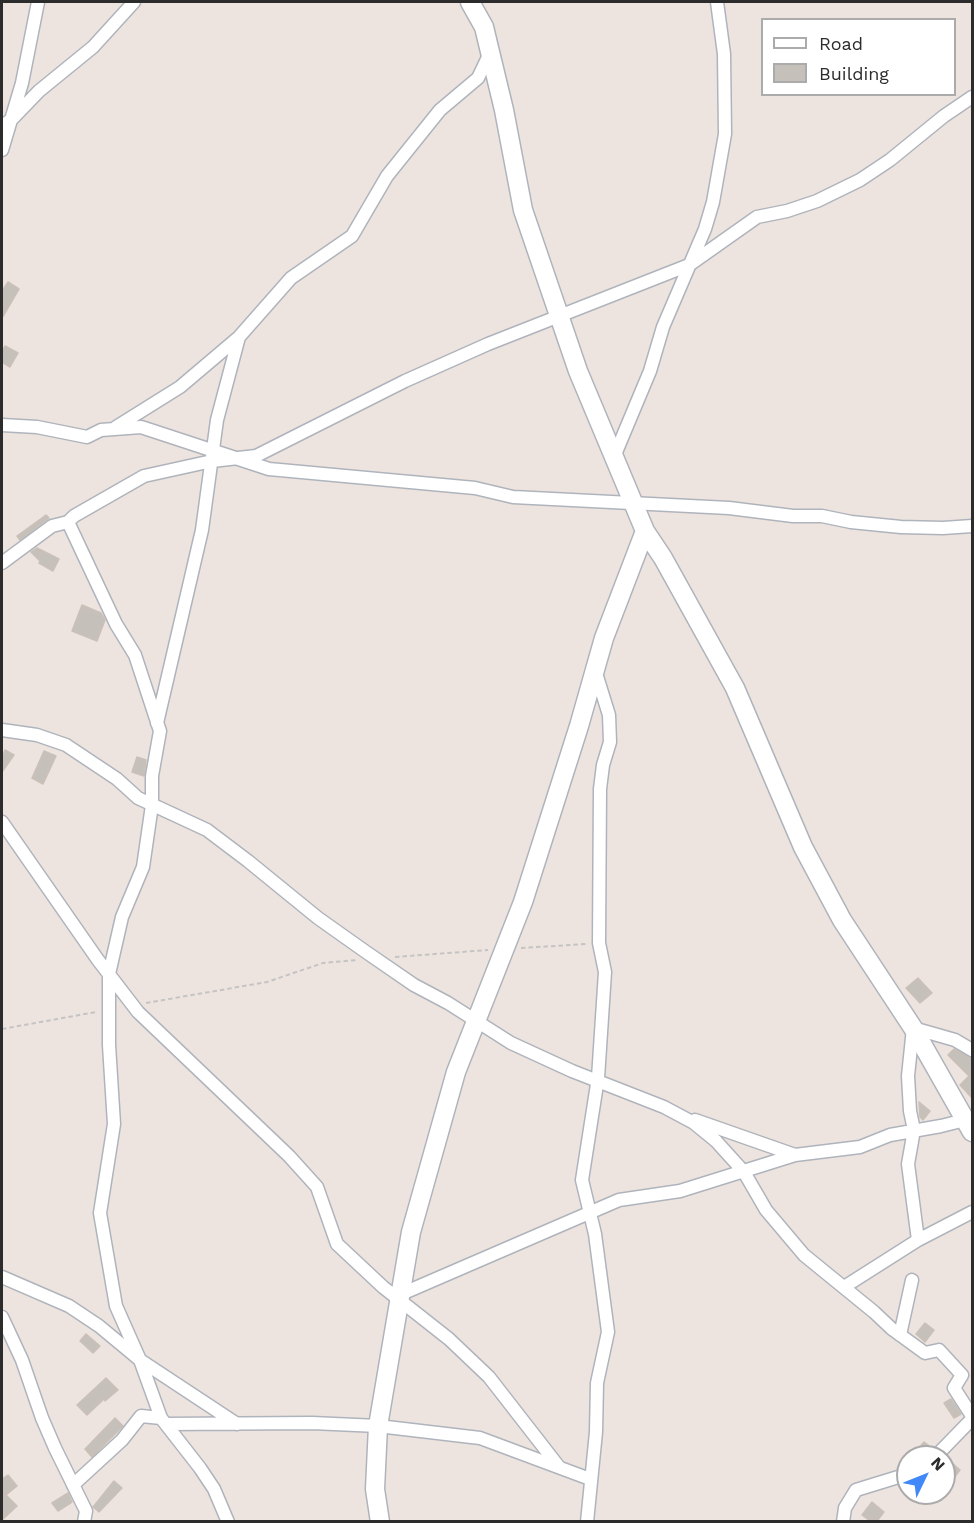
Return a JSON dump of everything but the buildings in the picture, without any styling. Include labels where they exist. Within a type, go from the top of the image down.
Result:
[{"type":"street","points":[[2,150],[7,123],[22,83],[38,2]]},
{"type":"street","points":[[7,123],[39,91],[93,47],[134,2]]},
{"type":"street","points":[[399,1297],[619,1200],[680,1191],[795,1155],[860,1147],[890,1135],[914,1131],[969,1126],[913,1028],[842,920],[803,847],[735,688],[663,558],[645,531],[578,371],[523,210],[504,110],[484,27],[470,2]]},
{"type":"street","points":[[614,457],[650,371],[663,327],[705,229],[713,202],[725,134],[724,54],[717,2]]},
{"type":"street","points":[[112,429],[180,387],[239,337],[291,278],[352,237],[387,176],[440,110],[478,78],[490,53]]},
{"type":"street","points":[[2,424],[37,427],[87,436],[101,430],[141,427],[213,455],[238,458],[256,456],[405,381],[488,344],[689,265],[757,217],[787,211],[817,201],[860,180],[972,97]]},
{"type":"street","points":[[157,723],[202,530],[218,420],[239,337]]},
{"type":"street","points":[[2,563],[52,526],[68,522],[74,516],[144,476],[213,455]]},
{"type":"street","points":[[238,458],[269,470],[475,488],[513,497],[634,505],[729,508],[793,516],[822,516],[851,522],[901,527],[972,526]]},
{"type":"street","points":[[68,522],[116,624],[135,655],[159,730],[143,867],[122,917],[109,974],[109,1045],[114,1124],[100,1213],[116,1306],[163,1421],[214,1489],[228,1521]]},
{"type":"street","points":[[380,1521],[375,1489],[378,1426],[411,1232],[456,1072],[523,902],[604,638],[645,531]]},
{"type":"street","points":[[587,1521],[596,1432],[597,1383],[608,1332],[596,1234],[582,1180],[597,1081],[605,972],[599,943],[600,789],[603,765],[610,742],[609,715],[596,670]]},
{"type":"street","points":[[2,730],[37,735],[66,745],[117,779],[138,798],[207,830],[318,918],[376,959],[414,985],[448,1003],[511,1043],[671,1111],[795,1155]]},
{"type":"street","points":[[2,822],[133,1006],[289,1156],[317,1187],[337,1244],[449,1339],[489,1377],[559,1467]]},
{"type":"street","points":[[913,1028],[955,1040],[972,1050]]},
{"type":"street","points":[[913,1028],[908,1076],[910,1111],[914,1131],[908,1164],[918,1240]]},
{"type":"street","points":[[671,1111],[694,1123],[716,1142],[744,1172],[766,1210],[797,1247],[825,1274],[925,1353],[939,1350],[962,1375],[954,1388],[972,1418],[946,1445]]},
{"type":"street","points":[[844,1287],[918,1240],[972,1212]]},
{"type":"street","points":[[2,1276],[69,1306],[99,1326],[140,1360],[237,1424]]},
{"type":"street","points":[[900,1335],[912,1280]]},
{"type":"street","points":[[2,1317],[22,1360],[46,1428],[86,1511],[84,1521]]},
{"type":"street","points":[[73,1485],[122,1440],[141,1416],[163,1421],[378,1426],[480,1438],[590,1479]]},
{"type":"street","points":[[843,1521],[844,1508],[856,1490],[896,1478]]},
{"type":"path","points":[[133,1006],[267,982],[323,963],[599,943]]},
{"type":"path","points":[[2,1029],[109,1010]]}]
